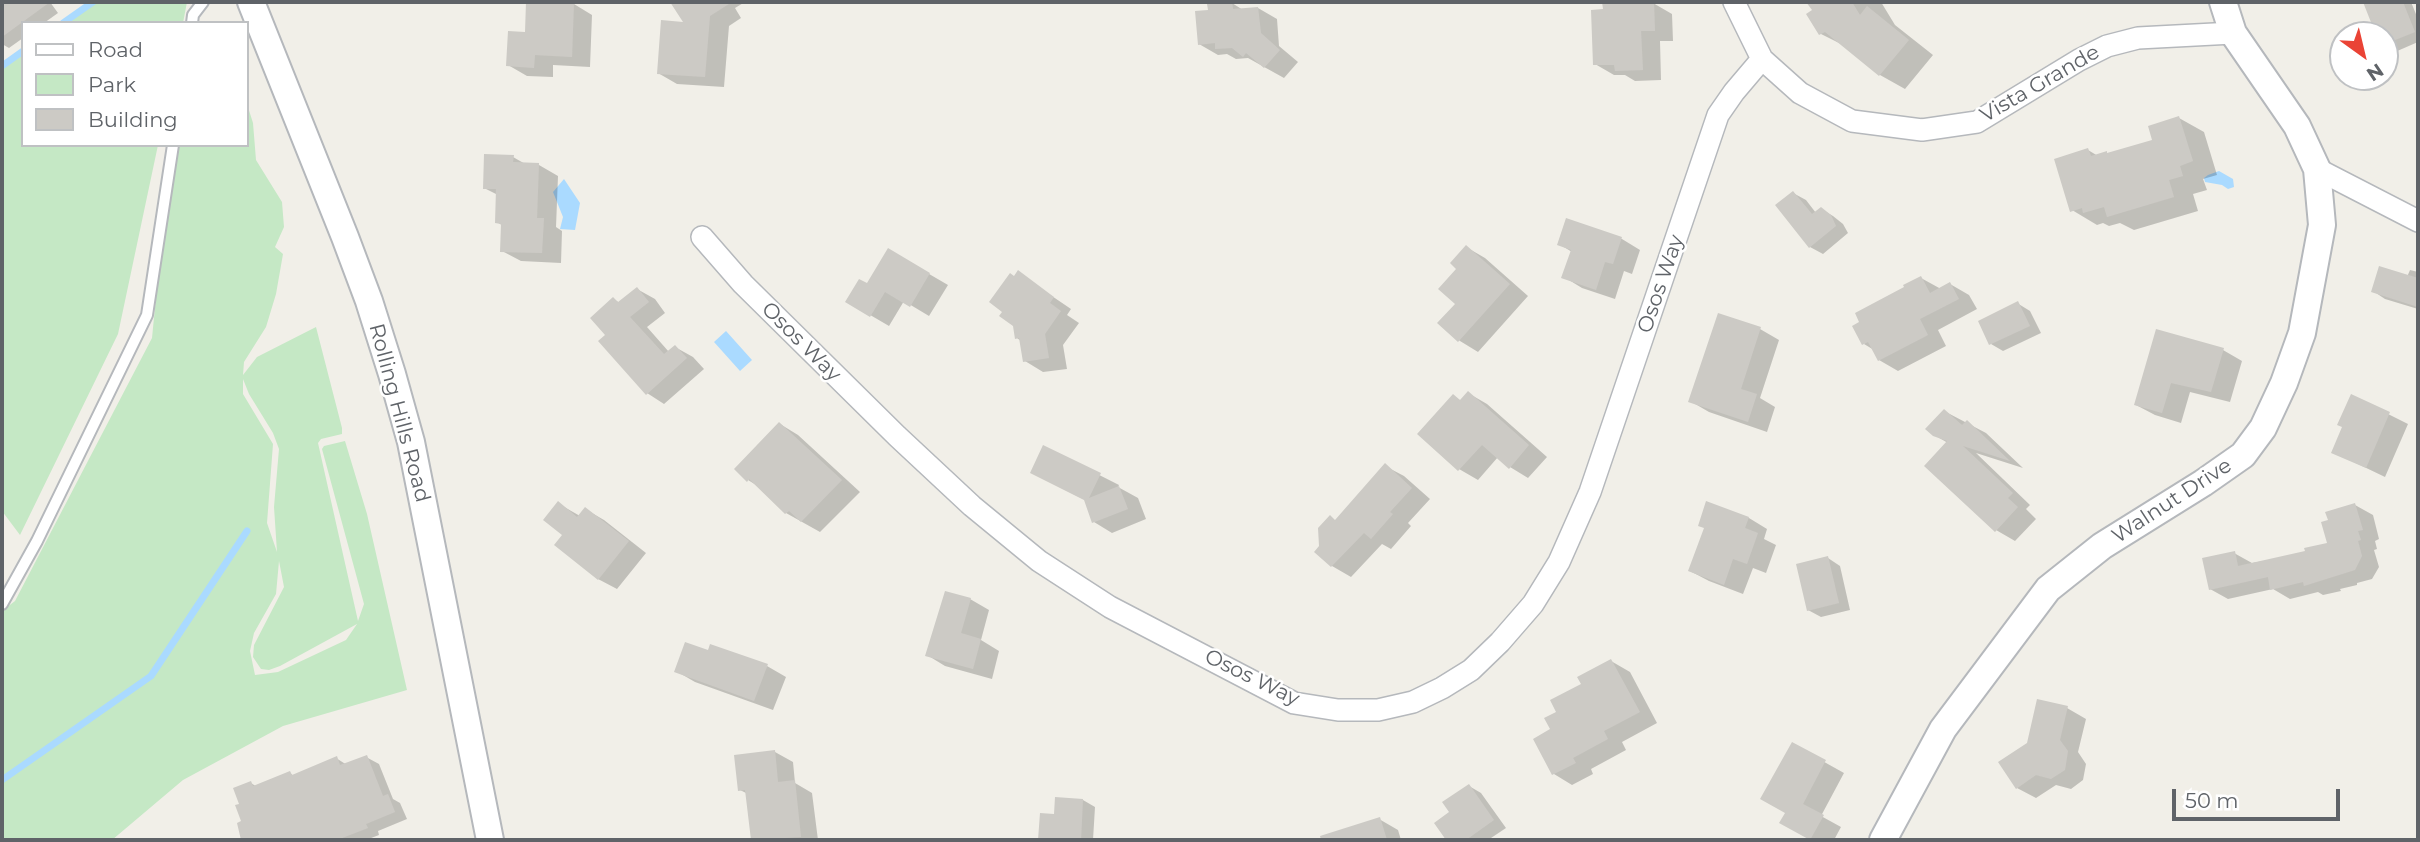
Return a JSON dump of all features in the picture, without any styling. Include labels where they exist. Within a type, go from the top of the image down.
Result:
[{"type":"street","name":"Rolling Hills Road","points":[[251,2],[350,250],[392,374],[411,442],[490,840]]},
{"type":"street","name":"Vista Grande","points":[[1734,2],[1762,59],[1800,93],[1852,121],[1922,130],[1976,122],[2107,46],[2138,38],[2233,33]]},
{"type":"street","name":"Walnut Drive","points":[[1882,840],[1943,729],[2048,589],[2102,546],[2243,455],[2263,428],[2284,383],[2302,333],[2322,225],[2317,169],[2297,126],[2233,33],[2223,2]]},
{"type":"street","name":"Osos Way","points":[[702,237],[753,293],[897,436],[972,506],[1039,561],[1110,607],[1294,703],[1338,710],[1378,710],[1413,702],[1471,670],[1500,642],[1532,604],[1559,562],[1590,492],[1718,116],[1762,59]]},
{"type":"street","points":[[2317,169],[2418,221]]},
{"type":"lane","points":[[192,21],[193,15],[203,2]]},
{"type":"lane","points":[[2,604],[37,541],[147,315],[173,147]]},
{"type":"green space","points":[[97,2],[187,2],[183,21],[67,21]]},
{"type":"green space","points":[[21,50],[21,147],[158,147],[118,334],[20,535],[2,511],[2,63]]},
{"type":"green space","points":[[248,107],[253,123],[256,160],[282,202],[284,227],[275,247],[283,254],[276,294],[266,327],[244,362],[243,375],[257,357],[316,327],[342,428],[342,434],[321,439],[318,443],[358,621],[364,604],[322,449],[324,446],[345,441],[367,514],[407,690],[283,726],[183,780],[112,840],[2,840],[2,611],[15,601],[152,338],[168,176],[175,147],[248,147]],"holes":[[[243,379],[273,433],[279,449],[274,507],[277,552],[267,523],[273,444],[243,394]],[[279,561],[284,587],[254,645],[253,657],[261,669],[269,670],[280,666],[357,624],[346,640],[278,672],[255,675],[250,651],[254,633],[276,594]]]},
{"type":"water","points":[[2219,171],[2233,179],[2234,187],[2228,189],[2205,182],[2204,178]]},
{"type":"water","points":[[564,179],[580,203],[575,230],[560,229],[563,217],[553,192]]},
{"type":"water","points":[[726,331],[752,360],[740,371],[714,342]]},
{"type":"building","points":[[2,2],[50,2],[21,21],[2,37]]},
{"type":"building","points":[[526,2],[574,2],[572,57],[535,55],[534,68],[506,66],[508,31],[525,32]]},
{"type":"building","points":[[670,2],[732,2],[710,16],[705,77],[657,74],[661,20],[683,22]]},
{"type":"building","points":[[1232,2],[1233,9],[1258,7],[1261,33],[1280,50],[1264,68],[1246,53],[1243,57],[1232,48],[1215,49],[1215,43],[1198,45],[1195,11],[1208,10],[1207,4]]},
{"type":"building","points":[[1602,2],[1654,2],[1655,31],[1641,31],[1643,70],[1615,71],[1614,65],[1593,65],[1591,10],[1603,9]]},
{"type":"building","points":[[1806,2],[1852,2],[1860,15],[1867,6],[1909,40],[1879,76],[1825,32],[1819,35],[1806,14],[1812,10]]},
{"type":"building","points":[[2363,2],[2403,2],[2415,32],[2399,38],[2399,21],[2370,21]]},
{"type":"building","points":[[2179,116],[2193,161],[2180,166],[2183,176],[2169,180],[2174,197],[2107,217],[2104,207],[2083,213],[2082,208],[2070,212],[2054,159],[2088,148],[2091,156],[2152,140],[2148,126]]},
{"type":"building","points":[[484,154],[514,155],[513,162],[539,163],[537,218],[544,218],[542,253],[500,252],[501,224],[495,223],[496,189],[483,189]]},
{"type":"building","points":[[1793,191],[1812,214],[1821,207],[1831,215],[1836,226],[1809,248],[1775,205]]},
{"type":"building","points":[[1566,218],[1622,237],[1613,264],[1605,262],[1596,290],[1561,278],[1571,250],[1557,245]]},
{"type":"building","points":[[1466,245],[1510,284],[1458,342],[1437,323],[1455,304],[1438,289],[1456,269],[1450,263]]},
{"type":"building","points":[[888,248],[930,273],[910,307],[885,292],[870,317],[845,302],[859,279],[867,283]]},
{"type":"building","points":[[2379,266],[2418,278],[2418,307],[2371,292]]},
{"type":"building","points":[[1018,270],[1054,297],[1050,303],[1061,311],[1045,334],[1049,358],[1023,362],[1019,338],[1015,339],[1013,326],[999,316],[1002,312],[989,302],[1010,273],[1014,276]]},
{"type":"building","points":[[1921,276],[1930,293],[1950,282],[1959,299],[1920,319],[1928,335],[1878,361],[1868,342],[1862,345],[1852,326],[1859,322],[1855,313]]},
{"type":"building","points":[[637,287],[649,302],[630,317],[664,354],[675,345],[687,358],[646,395],[598,341],[605,335],[590,318],[613,297],[618,302]]},
{"type":"building","points":[[2018,301],[2030,326],[1989,345],[1978,321]]},
{"type":"building","points":[[1718,313],[1761,327],[1741,389],[1757,394],[1748,422],[1688,402]]},
{"type":"building","points":[[2156,329],[2224,348],[2211,392],[2171,383],[2162,413],[2134,405]]},
{"type":"building","points":[[1468,391],[1529,445],[1509,469],[1482,445],[1458,471],[1417,434],[1453,394],[1460,400]]},
{"type":"building","points":[[2351,394],[2390,412],[2366,468],[2331,453],[2342,427],[2337,425]]},
{"type":"building","points":[[1944,409],[1962,425],[1967,420],[2010,461],[1963,446],[2013,493],[2008,498],[2018,507],[1995,532],[1924,466],[1947,441],[1933,436],[1925,429]]},
{"type":"building","points":[[779,422],[842,480],[801,522],[789,511],[785,514],[749,479],[747,482],[734,469]]},
{"type":"building","points":[[1043,445],[1101,473],[1089,498],[1119,486],[1128,509],[1092,523],[1084,500],[1030,473]]},
{"type":"building","points":[[1385,463],[1412,488],[1390,512],[1393,514],[1371,539],[1364,533],[1331,567],[1314,552],[1319,546],[1318,528],[1330,515],[1335,520]]},
{"type":"building","points":[[558,501],[577,517],[585,507],[629,541],[598,580],[554,545],[562,535],[543,520]]},
{"type":"building","points":[[1706,501],[1749,517],[1745,528],[1758,533],[1747,564],[1733,559],[1724,585],[1688,571],[1704,528],[1698,526]]},
{"type":"building","points":[[2355,503],[2363,530],[2358,531],[2362,556],[2355,570],[2304,586],[2303,582],[2270,590],[2268,577],[2209,590],[2202,558],[2235,551],[2238,566],[2305,551],[2304,548],[2327,543],[2321,522],[2328,520],[2325,512]]},
{"type":"building","points":[[1828,556],[1839,603],[1807,611],[1796,564]]},
{"type":"building","points":[[945,591],[971,598],[961,633],[981,639],[973,669],[925,656]]},
{"type":"building","points":[[685,642],[708,650],[710,644],[768,664],[754,701],[674,672]]},
{"type":"building","points":[[1611,659],[1640,712],[1604,731],[1608,739],[1573,758],[1576,763],[1552,775],[1533,739],[1550,729],[1544,718],[1556,712],[1550,700],[1581,684],[1577,677]]},
{"type":"building","points":[[2037,699],[2068,706],[2060,740],[2068,751],[2065,770],[2051,779],[2036,775],[2016,789],[1998,762],[2027,743]]},
{"type":"building","points":[[1792,742],[1826,760],[1803,804],[1824,815],[1810,840],[1779,823],[1785,813],[1760,799]]},
{"type":"building","points":[[775,750],[778,782],[795,780],[801,837],[751,840],[745,790],[738,791],[734,755]]},
{"type":"building","points":[[367,755],[383,796],[388,794],[395,812],[366,824],[368,828],[337,840],[241,840],[237,823],[241,821],[235,805],[239,804],[233,788],[251,781],[253,786],[290,771],[292,775],[337,756],[340,765]]},
{"type":"building","points":[[1469,784],[1494,820],[1466,840],[1446,840],[1434,823],[1449,812],[1442,802]]},
{"type":"building","points":[[1055,797],[1083,799],[1081,840],[1038,840],[1040,813],[1054,814]]},
{"type":"building","points":[[1380,817],[1387,840],[1321,840],[1320,836]]},
{"type":"waterway","points":[[66,21],[93,2]]},
{"type":"waterway","points":[[2,66],[21,52]]},
{"type":"waterway","points":[[2,780],[151,676],[247,531]]}]
